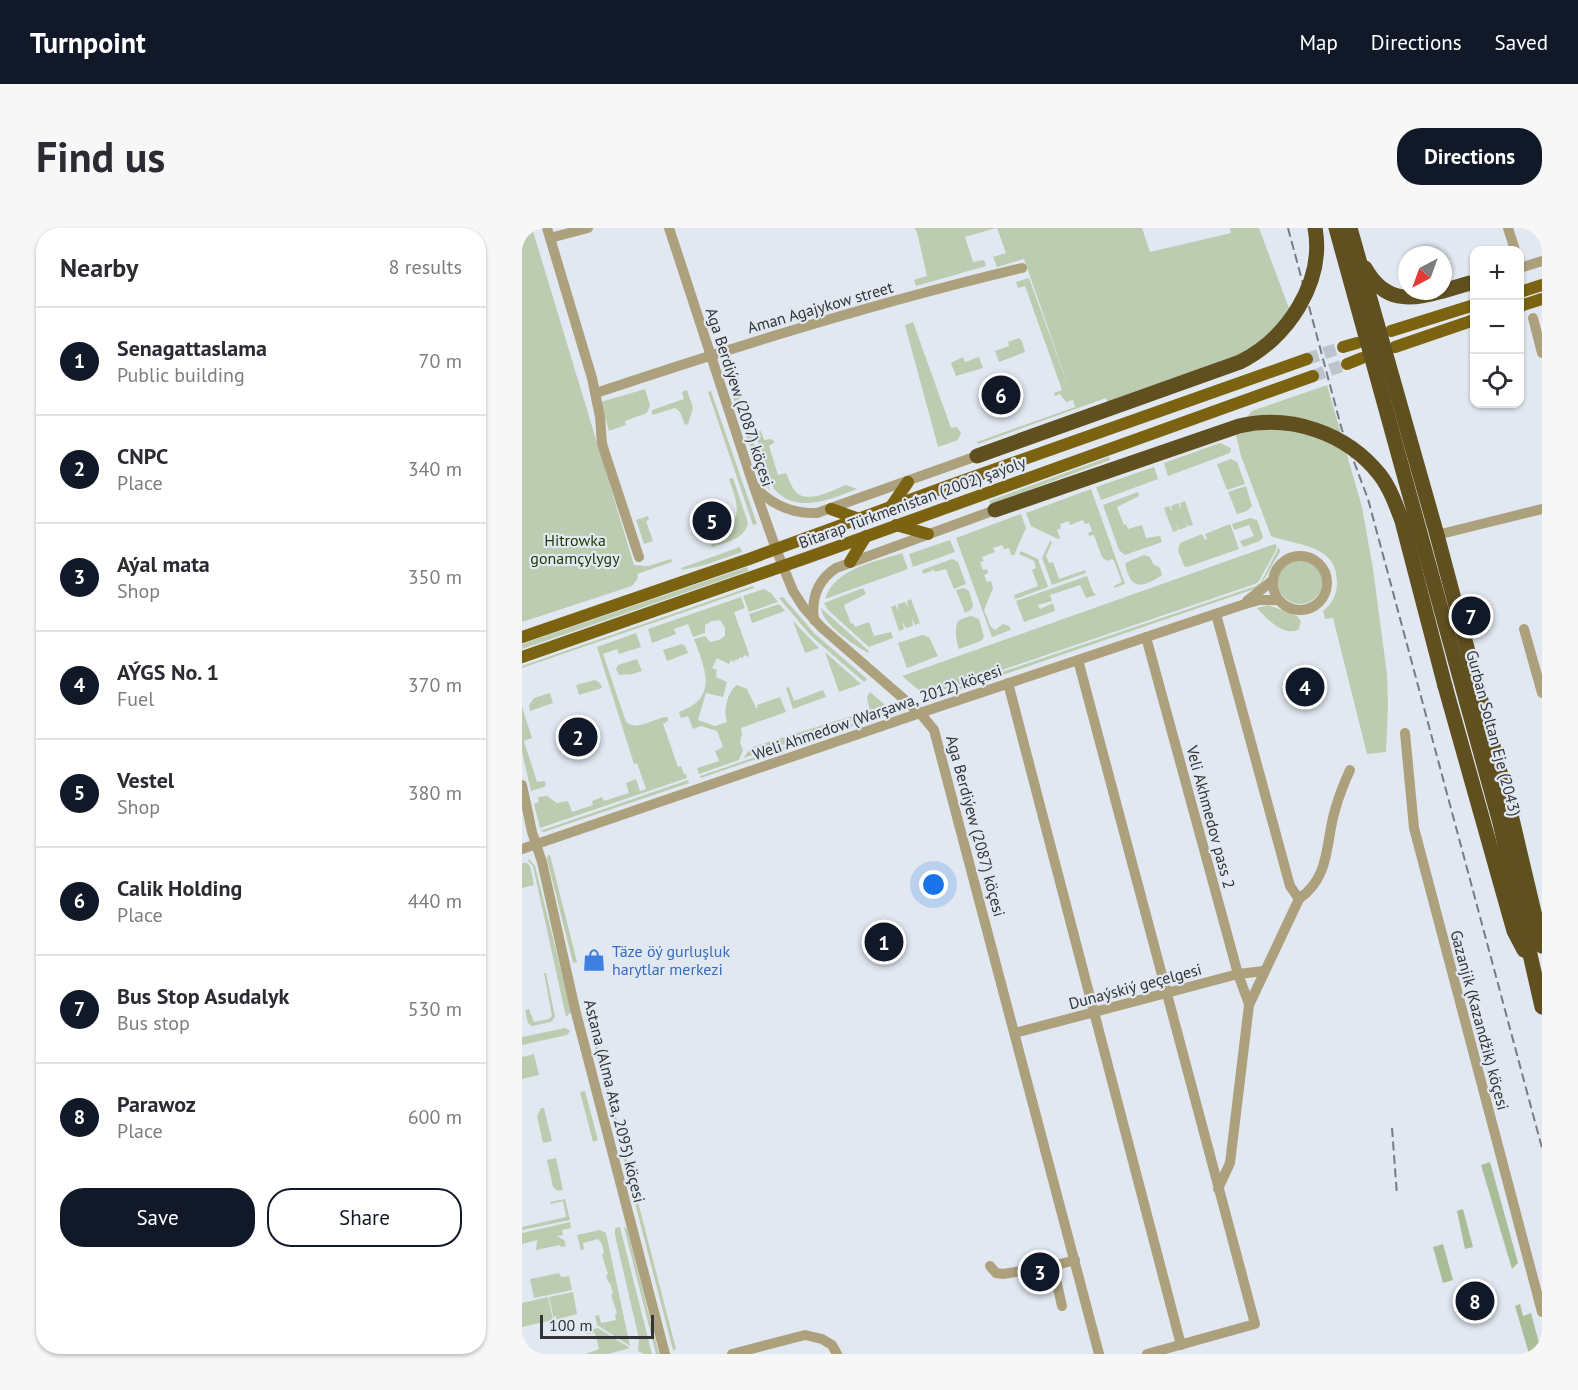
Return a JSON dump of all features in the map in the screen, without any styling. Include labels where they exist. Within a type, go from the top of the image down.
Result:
[{"type":"highway","points":[[977,456],[1240,362],[1260,350],[1277,335],[1290,318],[1311,280],[1316,261],[1315,228]]},
{"type":"highway","name":"Gurban Soltan Eje (2043)","points":[[1336,228],[1497,811],[1542,1007]]},
{"type":"highway","name":"Gurban Soltan Eje (2043)","points":[[1350,228],[1437,535],[1508,802],[1542,946]]},
{"type":"highway","points":[[1356,252],[1373,283],[1398,296]]},
{"type":"highway","points":[[1452,288],[1470,283]]},
{"type":"highway","points":[[995,510],[1245,424],[1263,422],[1293,424],[1330,435],[1347,444],[1365,459],[1381,477],[1402,521],[1445,686],[1514,931],[1533,964]]},
{"type":"main road","points":[[1524,291],[1542,285]]},
{"type":"main road","points":[[1524,305],[1542,299]]},
{"type":"main road","points":[[1391,332],[1470,306]]},
{"type":"main road","points":[[1395,347],[1470,322]]},
{"type":"main road","points":[[1342,347],[1358,342]]},
{"type":"main road","points":[[1347,364],[1362,358]]},
{"type":"main road","name":"Bitarap Türkmenistan (2002) şaýoly","points":[[522,637],[776,549],[1307,359]]},
{"type":"main road","name":"Bitarap Türkmenistan (2002) şaýoly","points":[[522,657],[783,567],[1313,375]]},
{"type":"main road","points":[[890,508],[908,482]]},
{"type":"main road","points":[[831,509],[860,519]]},
{"type":"main road","points":[[896,525],[928,534]]},
{"type":"main road","points":[[850,562],[866,536]]},
{"type":"street","points":[[588,228],[548,233],[596,393],[602,444],[639,557]]},
{"type":"street","name":"Aga Berdiýew (2087) köçesi","points":[[669,228],[753,484],[783,567],[799,602],[814,620],[920,712],[934,730],[1099,1354]]},
{"type":"street","points":[[1508,228],[1514,246]]},
{"type":"street","points":[[1524,267],[1542,261]]},
{"type":"street","name":"Aman Agajykow street","points":[[596,393],[869,308],[1022,268]]},
{"type":"street","points":[[1533,318],[1542,353]]},
{"type":"street","points":[[753,484],[768,499],[782,507],[802,513],[817,513],[977,456]]},
{"type":"street","points":[[1437,535],[1542,508]]},
{"type":"street","points":[[814,620],[813,603],[819,586],[831,571],[850,562],[995,510]]},
{"type":"street","name":"Weli Ahmedow (Warşawa, 2012) köçesi","points":[[522,849],[1242,604],[1259,600],[1278,600],[1290,609],[1310,608],[1318,603],[1324,594],[1327,585],[1326,575],[1314,559],[1294,556],[1284,560],[1277,567],[1272,581],[1242,604]]},
{"type":"street","points":[[1272,581],[1273,591],[1278,600]]},
{"type":"street","points":[[1216,614],[1290,886],[1299,899]]},
{"type":"street","points":[[1524,629],[1542,693]]},
{"type":"street","name":"Veli Akhmedov pass 2","points":[[1146,637],[1238,974],[1249,1005]]},
{"type":"street","points":[[1078,660],[1255,1324],[1148,1354]]},
{"type":"street","points":[[1008,684],[1181,1345]]},
{"type":"street","name":"Gazanjik (Kazandžik) köçesi","points":[[1405,733],[1414,828],[1542,1312]]},
{"type":"street","points":[[1218,1189],[1230,1163],[1249,1005],[1299,899],[1314,886],[1322,870],[1334,810],[1350,770]]},
{"type":"street","name":"Astana (Alma Ata, 2095) köçesi","points":[[522,785],[536,844],[543,862],[575,1009],[665,1354]]},
{"type":"street","name":"Dunaýskiý geçelgesi","points":[[1015,1033],[1238,974],[1264,971]]},
{"type":"street","points":[[990,1266],[996,1274],[1003,1274],[1075,1260]]},
{"type":"street","points":[[1053,1266],[1062,1306]]},
{"type":"street","points":[[732,1354],[805,1335],[822,1339],[832,1345],[837,1354]]},
{"type":"green space","name":"Hitrowka gonamçylygy","points":[[522,228],[532,228],[634,565],[648,566],[671,559],[672,562],[637,574],[638,578],[632,586],[522,622]]},
{"type":"green space","points":[[914,228],[996,228],[965,237],[973,262],[984,260],[986,266],[916,286],[914,280],[927,276],[917,232]]},
{"type":"green space","points":[[997,228],[1142,228],[1150,252],[1231,233],[1230,228],[1259,228],[1290,311],[1286,318],[1247,352],[1108,403],[1106,398],[978,444],[977,442],[1075,407],[1073,400],[1066,402],[1060,394],[1055,396],[1054,393],[1062,390],[1025,286],[1018,288],[1016,282],[1029,278],[1070,391],[1024,259],[997,267],[993,257],[1006,253]]},
{"type":"green space","points":[[913,322],[951,428],[957,427],[961,433],[958,440],[938,447],[905,325]]},
{"type":"green space","points":[[1019,338],[1025,352],[999,362],[995,351],[1009,346],[1008,342]]},
{"type":"green space","points":[[963,357],[965,362],[979,357],[983,368],[956,376],[951,363]]},
{"type":"green space","points":[[734,383],[770,491],[761,479],[729,385]]},
{"type":"green space","points":[[1327,385],[1362,507],[1373,569],[1387,674],[1386,752],[1367,754],[1333,618],[1325,619],[1323,611],[1331,602],[1336,591],[1336,570],[1331,561],[1314,549],[1271,536],[1241,456],[1235,431],[1252,411]]},
{"type":"green space","points":[[645,389],[650,405],[647,413],[625,421],[626,425],[609,431],[601,402]]},
{"type":"green space","points":[[687,390],[693,408],[688,424],[685,425],[680,412],[675,408],[652,415],[652,410],[684,399],[682,392]]},
{"type":"green space","points":[[711,391],[757,524],[753,525],[708,392]]},
{"type":"green space","points":[[761,431],[764,440],[771,439],[775,442],[769,446],[778,475],[786,473],[794,489],[800,495],[813,497],[846,485],[857,489],[814,502],[804,503],[783,497],[774,489],[755,433]]},
{"type":"green space","points":[[1220,443],[1231,448],[1230,453],[1168,476],[1164,463]]},
{"type":"green space","points":[[1109,457],[1110,460],[990,504],[989,501]]},
{"type":"green space","points":[[1231,459],[1237,462],[1245,484],[1227,490],[1217,464]]},
{"type":"green space","points":[[1154,467],[1158,479],[1101,500],[1096,487]]},
{"type":"green space","points":[[733,478],[748,523],[739,537],[712,547],[709,537],[728,527],[736,515],[737,508],[729,479]]},
{"type":"green space","points":[[1246,486],[1252,506],[1247,511],[1237,514],[1228,492]]},
{"type":"green space","points":[[1091,489],[1125,584],[1114,588],[1122,582],[1114,561],[1112,559],[1107,561],[1102,557],[1094,535],[1089,536],[1088,533],[1092,531],[1089,523],[1085,524],[1083,520],[1070,525],[1069,521],[1060,524],[1061,528],[1057,530],[1060,538],[1058,539],[1031,526],[1026,513]]},
{"type":"green space","points":[[1138,492],[1139,496],[1117,507],[1124,525],[1126,524],[1128,529],[1142,525],[1146,538],[1160,536],[1162,542],[1125,555],[1119,550],[1103,505]]},
{"type":"green space","points":[[1185,501],[1193,525],[1188,526],[1185,521],[1187,527],[1179,530],[1176,524],[1178,530],[1173,532],[1164,508],[1169,506],[1172,512],[1171,506],[1178,503],[1181,509],[1180,503]]},
{"type":"green space","points":[[1021,514],[1026,528],[1014,555],[1011,555],[1009,548],[1004,549],[1002,545],[993,548],[995,552],[982,557],[984,561],[980,562],[983,570],[987,569],[988,573],[984,575],[987,582],[991,581],[993,588],[984,610],[991,627],[995,630],[1003,624],[1009,626],[1011,630],[992,637],[956,538]]},
{"type":"green space","points":[[648,516],[649,520],[646,521],[653,541],[644,544],[636,520]]},
{"type":"green space","points":[[1250,518],[1257,520],[1263,537],[1260,541],[1243,547],[1240,541],[1254,536],[1249,525],[1234,530],[1232,524]]},
{"type":"green space","points":[[1230,524],[1239,549],[1187,567],[1184,566],[1178,550],[1180,543],[1202,534],[1205,540],[1207,539],[1205,534]]},
{"type":"green space","points":[[950,540],[955,552],[913,567],[909,554]]},
{"type":"green space","points":[[1050,541],[1052,542],[1046,556],[1049,563],[1053,562],[1059,579],[1085,570],[1086,573],[1052,585],[1042,558]]},
{"type":"green space","points":[[1275,544],[1276,550],[1259,581],[1255,584],[934,693],[921,692],[902,676]]},
{"type":"green space","points":[[740,547],[742,552],[705,565],[682,570],[681,568]]},
{"type":"green space","points":[[1279,547],[1280,552],[1266,576],[1257,588],[944,695],[943,692],[1256,586],[1261,582]]},
{"type":"green space","points":[[1021,551],[1038,559],[1048,587],[1015,599],[1014,595],[1038,586],[1032,570],[1036,568],[1034,561],[1019,554]]},
{"type":"green space","points":[[902,553],[908,569],[825,599],[830,588],[847,573],[868,563]]},
{"type":"green space","points":[[1144,555],[1150,557],[1153,564],[1160,568],[1162,575],[1148,583],[1138,584],[1130,578],[1125,563]]},
{"type":"green space","points":[[952,559],[958,562],[966,584],[954,589],[946,569],[923,574],[922,570]]},
{"type":"green space","points":[[1300,560],[1316,566],[1322,582],[1316,598],[1300,604],[1284,598],[1278,582],[1284,566]]},
{"type":"green space","points":[[747,567],[748,571],[522,649],[522,644]]},
{"type":"green space","points":[[1087,576],[1096,595],[1086,598],[1080,585],[1050,595],[1052,601],[1038,605],[1040,609],[1053,603],[1055,611],[1024,622],[1016,601]]},
{"type":"green space","points":[[753,586],[754,588],[522,668],[522,666]]},
{"type":"green space","points":[[863,588],[866,594],[844,605],[851,624],[853,623],[855,627],[869,622],[874,636],[891,632],[893,638],[869,647],[828,610],[824,603]]},
{"type":"green space","points":[[964,588],[969,591],[973,605],[971,610],[965,613],[956,590]]},
{"type":"green space","points":[[764,589],[771,593],[778,602],[749,612],[743,596]]},
{"type":"green space","points":[[741,597],[745,608],[734,612],[749,654],[748,657],[744,655],[743,658],[740,657],[734,662],[731,660],[729,664],[717,658],[712,668],[717,670],[716,677],[727,682],[723,697],[706,693],[698,720],[715,726],[727,722],[725,713],[727,702],[737,685],[747,689],[756,708],[758,708],[757,705],[780,697],[786,712],[741,728],[740,742],[743,750],[739,760],[699,774],[697,768],[719,761],[715,751],[723,747],[717,731],[701,726],[693,729],[688,716],[681,718],[679,712],[700,699],[706,682],[694,639],[705,636],[710,642],[719,640],[725,636],[725,628],[720,620],[712,621],[705,625],[705,633],[693,637],[688,624],[674,629],[676,634],[652,643],[648,629]]},
{"type":"green space","points":[[783,597],[814,633],[867,679],[864,682],[811,636],[779,598]]},
{"type":"green space","points":[[911,599],[920,623],[915,625],[912,619],[913,626],[906,628],[902,622],[904,629],[899,631],[891,607],[896,605],[898,611],[898,604],[905,602],[908,608],[907,601]]},
{"type":"green space","points":[[779,604],[785,611],[752,623],[749,614]]},
{"type":"green space","points":[[1269,605],[1297,616],[1301,621],[1299,629],[1288,631],[1282,629],[1257,608]]},
{"type":"green space","points":[[821,608],[869,651],[868,653],[833,628]]},
{"type":"green space","points":[[971,616],[979,619],[984,637],[981,641],[959,649],[956,636],[957,623]]},
{"type":"green space","points":[[793,621],[819,648],[805,653]]},
{"type":"green space","points":[[636,633],[641,647],[619,654],[617,649],[603,654],[626,722],[631,725],[641,725],[668,717],[668,721],[663,724],[678,767],[681,766],[687,778],[540,828],[534,804],[539,802],[538,797],[547,796],[557,803],[568,801],[572,812],[593,805],[592,801],[602,797],[604,801],[629,793],[626,783],[636,779],[640,791],[646,789],[637,763],[634,764],[597,647]]},
{"type":"green space","points":[[922,635],[929,637],[938,656],[907,668],[898,643]]},
{"type":"green space","points":[[682,644],[688,653],[667,661],[663,650]]},
{"type":"green space","points":[[825,652],[861,684],[839,692]]},
{"type":"green space","points":[[637,659],[642,671],[619,675],[616,669],[618,665]]},
{"type":"green space","points":[[595,680],[602,688],[579,695],[576,685]]},
{"type":"green space","points":[[789,687],[794,701],[823,690],[826,697],[793,709],[786,688]]},
{"type":"green space","points":[[870,692],[884,704],[880,711],[744,758],[752,747],[865,712],[869,707],[867,697]]},
{"type":"green space","points":[[550,693],[553,703],[530,711],[529,705],[534,698]]},
{"type":"green space","points":[[522,707],[532,738],[524,741],[537,782],[544,781],[546,784],[544,787],[531,791],[522,752]]},
{"type":"green space","points":[[881,714],[882,716],[701,778],[700,776]]},
{"type":"green space","points":[[688,780],[689,783],[544,832],[540,831]]},
{"type":"green space","points":[[550,855],[577,962],[573,963],[547,859]]},
{"type":"green space","points":[[529,859],[535,866],[568,998],[571,1012],[566,1017],[533,866],[528,861]]},
{"type":"green space","points":[[522,863],[530,866],[534,885],[522,888]]},
{"type":"green space","points":[[544,973],[546,973],[555,1017],[551,1022],[532,1026],[528,1023],[525,1010],[529,1009],[534,1022],[549,1019],[552,1016]]},
{"type":"green space","points":[[589,1012],[676,1349],[673,1350],[586,1013]]},
{"type":"green space","points":[[565,1028],[570,1031],[567,1035],[522,1045],[522,1037]]},
{"type":"green space","points":[[534,1054],[539,1075],[522,1079],[522,1057]]},
{"type":"green space","points":[[585,1091],[598,1140],[593,1142],[580,1092]]},
{"type":"green space","points":[[541,1108],[544,1108],[552,1141],[543,1143],[537,1116]]},
{"type":"green space","points":[[556,1158],[563,1190],[558,1191],[553,1187],[547,1160]]},
{"type":"green space","points":[[1490,1162],[1518,1263],[1512,1269],[1481,1165]]},
{"type":"green space","points":[[565,1199],[570,1220],[522,1230],[522,1227],[566,1217],[563,1201],[551,1204],[550,1202]]},
{"type":"green space","points":[[1463,1209],[1473,1247],[1465,1249],[1457,1211]]},
{"type":"green space","points":[[570,1222],[571,1228],[562,1230],[563,1235],[557,1236],[564,1240],[566,1246],[536,1250],[537,1240],[522,1244],[522,1233]]},
{"type":"green space","points":[[620,1227],[652,1354],[638,1351],[639,1339],[615,1235],[615,1228]]},
{"type":"green space","points":[[624,1227],[627,1229],[659,1354],[656,1354]]},
{"type":"green space","points":[[600,1230],[606,1233],[630,1346],[597,1325],[595,1316],[599,1315],[601,1323],[616,1320],[615,1314],[617,1313],[611,1295],[613,1293],[606,1275],[608,1274],[602,1255],[604,1253],[602,1244],[598,1239],[583,1243],[584,1249],[581,1250],[577,1235]]},
{"type":"green space","points":[[1443,1244],[1453,1280],[1443,1283],[1433,1247]]},
{"type":"green space","points":[[559,1273],[561,1277],[569,1276],[572,1290],[534,1298],[530,1279]]},
{"type":"green space","points":[[573,1292],[577,1314],[554,1320],[549,1297]]},
{"type":"green space","points":[[548,1297],[553,1320],[522,1327],[522,1303]]},
{"type":"green space","points":[[1520,1304],[1523,1316],[1531,1313],[1542,1354],[1529,1354],[1515,1306]]},
{"type":"green space","points":[[598,1328],[630,1348],[608,1354],[586,1354],[599,1349],[595,1333],[587,1334],[586,1331]]},
{"type":"tunnel","points":[[1307,359],[1343,347]]},
{"type":"tunnel","points":[[1313,376],[1347,364]]},
{"type":"railway","points":[[1288,228],[1342,430],[1368,499],[1542,1148]]},
{"type":"railway","points":[[1392,1128],[1397,1195]]},
{"type":"place","name":"Calik Holding","points":[[1001,395]]},
{"type":"place","name":"Vestel","points":[[712,521]]},
{"type":"place","name":"Bus Stop Asudalyk","points":[[1471,616]]},
{"type":"place","name":"AÝGS No. 1","points":[[1305,687]]},
{"type":"place","name":"CNPC","points":[[578,737]]},
{"type":"place","name":"Senagattaslama","points":[[884,942]]},
{"type":"place","name":"Täze öý gurluşluk harytlar merkezi","points":[[594,960]]},
{"type":"place","name":"Aýal mata","points":[[1040,1272]]},
{"type":"place","name":"Parawoz","points":[[1475,1301]]}]
